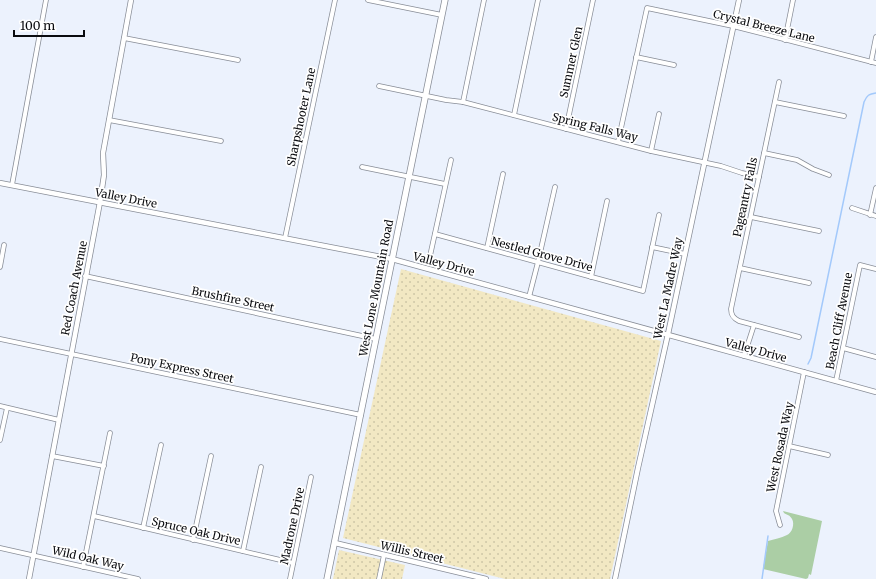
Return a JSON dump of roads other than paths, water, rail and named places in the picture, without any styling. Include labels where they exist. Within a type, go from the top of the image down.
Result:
[{"type":"main road","name":"West Lone Mountain Road","points":[[327,579],[445,0]]},
{"type":"street","points":[[12,185],[46,0]]},
{"type":"street","name":"Red Coach Avenue","points":[[30,579],[100,202],[104,175],[103,153],[131,0]]},
{"type":"street","name":"Sharpshooter Lane","points":[[285,238],[335,0]]},
{"type":"street","points":[[368,0],[442,16]]},
{"type":"street","points":[[463,102],[484,0]]},
{"type":"street","points":[[514,115],[538,0]]},
{"type":"street","name":"Summer Glen","points":[[566,129],[593,0]]},
{"type":"street","name":"West La Madre Way","points":[[615,579],[739,0]]},
{"type":"street","points":[[785,40],[793,0]]},
{"type":"street","name":"Crystal Breeze Lane","points":[[636,57],[647,8],[733,26],[876,63]]},
{"type":"street","points":[[871,62],[876,37]]},
{"type":"street","points":[[124,38],[238,60]]},
{"type":"street","points":[[618,142],[636,57],[674,65]]},
{"type":"street","name":"Pageantry Falls","points":[[754,325],[735,319],[731,313],[731,308],[779,82]]},
{"type":"street","name":"Spring Falls Way","points":[[379,86],[446,100],[463,102],[618,142],[721,166],[759,177]]},
{"type":"street","points":[[775,102],[844,116]]},
{"type":"street","points":[[651,150],[659,114]]},
{"type":"street","points":[[109,120],[221,141]]},
{"type":"street","points":[[764,153],[797,160],[813,169],[829,175]]},
{"type":"street","points":[[430,256],[451,160]]},
{"type":"street","points":[[362,167],[445,184]]},
{"type":"street","points":[[487,248],[503,174]]},
{"type":"street","name":"Valley Drive","points":[[0,183],[392,259],[876,392]]},
{"type":"street","points":[[529,297],[555,187]]},
{"type":"street","points":[[870,215],[876,188]]},
{"type":"street","points":[[591,277],[607,201]]},
{"type":"street","points":[[852,208],[876,216]]},
{"type":"street","points":[[659,215],[652,247],[685,254]]},
{"type":"street","points":[[750,217],[820,232]]},
{"type":"street","name":"Nestled Grove Drive","points":[[435,234],[643,291],[652,247]]},
{"type":"street","points":[[0,266],[4,245]]},
{"type":"street","name":"Beach Cliff Avenue","points":[[836,381],[860,265],[876,269]]},
{"type":"street","points":[[740,268],[809,283]]},
{"type":"street","name":"Brushfire Street","points":[[86,276],[376,339]]},
{"type":"street","points":[[744,356],[754,325],[799,337]]},
{"type":"street","name":"Pony Express Street","points":[[0,339],[361,416]]},
{"type":"street","points":[[843,348],[876,357]]},
{"type":"street","name":"West Rosada Way","points":[[780,524],[776,511],[804,372]]},
{"type":"street","points":[[0,406],[59,420]]},
{"type":"street","points":[[0,440],[7,408]]},
{"type":"street","points":[[83,567],[110,433]]},
{"type":"street","points":[[143,528],[162,445]]},
{"type":"street","points":[[789,446],[828,454]]},
{"type":"street","points":[[52,456],[104,466]]},
{"type":"street","points":[[193,540],[212,456]]},
{"type":"street","points":[[243,551],[261,467]]},
{"type":"street","name":"Madrone Drive","points":[[290,579],[311,477]]},
{"type":"street","name":"Spruce Oak Drive","points":[[94,516],[293,563]]},
{"type":"street","name":"Willis Street","points":[[335,543],[474,578],[486,579]]},
{"type":"street","name":"Wild Oak Way","points":[[0,548],[138,579]]},
{"type":"street","points":[[379,579],[384,555]]},
{"type":"waterway","points":[[808,364],[811,358],[864,102],[868,95],[876,93]]},
{"type":"waterway","points":[[762,579],[768,536]]}]
